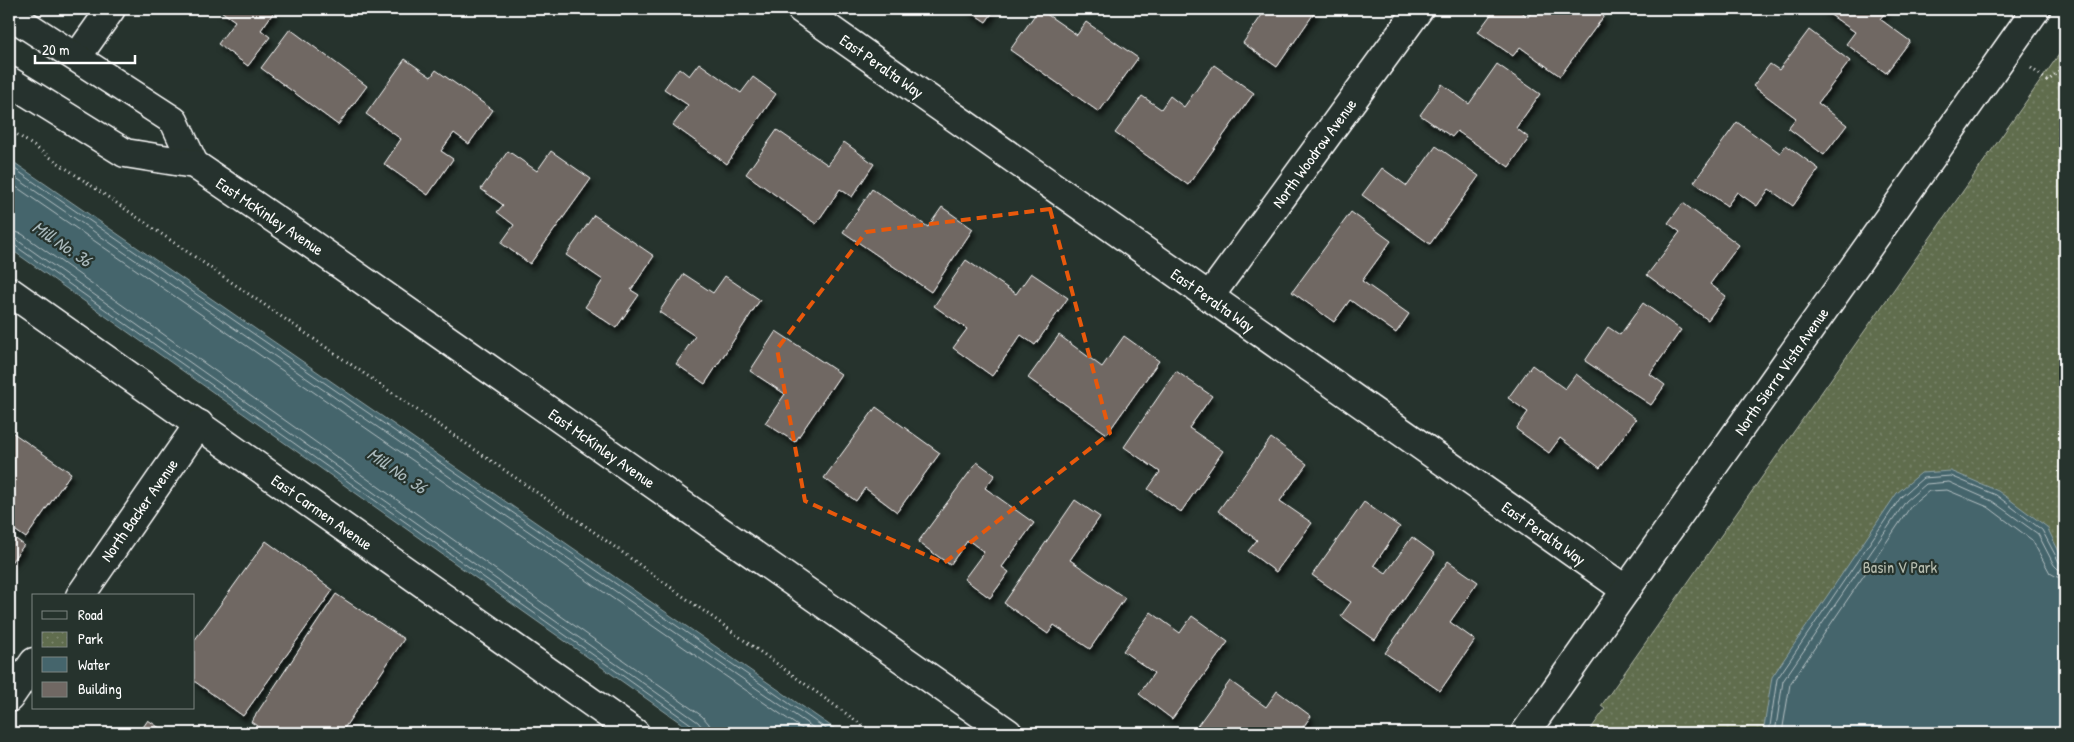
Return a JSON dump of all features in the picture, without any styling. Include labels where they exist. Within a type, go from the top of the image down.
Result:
[{"type":"street","points":[[77,57],[110,9]]},
{"type":"street","name":"East Peralta Way","points":[[801,9],[1626,590]]},
{"type":"street","name":"North Woodrow Avenue","points":[[1209,296],[1419,9]]},
{"type":"street","name":"North Sierra Vista Avenue","points":[[1525,733],[2036,9]]},
{"type":"street","points":[[9,14],[174,121],[194,164]]},
{"type":"street","name":"East McKinley Avenue","points":[[9,81],[125,153],[194,164],[1008,733]]},
{"type":"street","name":"East Carmen Avenue","points":[[9,291],[636,733]]},
{"type":"street","name":"North Backer Avenue","points":[[81,594],[199,424]]},
{"type":"street","points":[[9,698],[32,665]]},
{"type":"path","points":[[2006,51],[2048,81],[2065,65]]},
{"type":"path","points":[[9,129],[586,527],[873,733]]},
{"type":"highlighted area","points":[[1050,209],[1110,433],[944,563],[805,501],[777,349],[866,232]]},
{"type":"green space","name":"Basin V Park","points":[[2065,46],[2065,733],[1588,733],[1605,709],[1601,706]]},
{"type":"water","name":"Mill No. 36","points":[[9,159],[841,733],[695,733],[9,248]]},
{"type":"water","points":[[1951,471],[1998,491],[2047,527],[2064,562],[2065,733],[1763,733],[1772,677],[1897,493],[1921,473]]},
{"type":"building","points":[[218,9],[276,9],[261,30],[270,37],[248,66],[218,44],[235,21]]},
{"type":"building","points":[[966,9],[995,9],[986,22]]},
{"type":"building","points":[[1039,9],[1077,35],[1086,22],[1138,58],[1099,112],[1010,50]]},
{"type":"building","points":[[1266,9],[1317,9],[1277,67],[1243,43]]},
{"type":"building","points":[[1495,9],[1518,9],[1528,17],[1534,9],[1593,9],[1604,16],[1560,76],[1520,47],[1513,56],[1478,32]]},
{"type":"building","points":[[1822,9],[1888,9],[1880,19],[1910,41],[1886,73],[1846,44],[1855,32]]},
{"type":"building","points":[[290,29],[367,86],[338,125],[261,68]]},
{"type":"building","points":[[1809,30],[1850,61],[1818,103],[1847,125],[1824,155],[1788,128],[1796,118],[1753,86],[1770,64],[1779,70]]},
{"type":"building","points":[[405,59],[431,77],[436,70],[493,110],[469,144],[454,133],[441,151],[453,159],[428,195],[384,164],[401,139],[366,114]]},
{"type":"building","points":[[699,63],[741,93],[753,77],[776,94],[727,164],[673,125],[688,105],[664,89],[679,68],[689,76]]},
{"type":"building","points":[[1497,64],[1540,94],[1516,128],[1529,138],[1509,167],[1457,131],[1452,137],[1420,115],[1442,84],[1469,104]]},
{"type":"building","points":[[1214,65],[1254,93],[1188,185],[1115,133],[1142,96],[1161,109],[1170,96],[1184,107]]},
{"type":"building","points":[[1737,122],[1780,153],[1786,145],[1819,169],[1793,206],[1769,189],[1757,206],[1737,192],[1727,206],[1694,182]]},
{"type":"building","points":[[777,130],[828,165],[844,142],[874,164],[852,197],[840,189],[816,224],[746,174]]},
{"type":"building","points":[[1436,146],[1479,176],[1430,244],[1362,195],[1382,168],[1407,186]]},
{"type":"building","points":[[508,151],[537,171],[551,151],[591,179],[530,264],[501,243],[514,225],[497,212],[503,205],[481,189]]},
{"type":"building","points":[[872,189],[928,227],[942,207],[973,229],[931,292],[843,232]]},
{"type":"building","points":[[1683,203],[1739,245],[1710,284],[1726,296],[1708,320],[1647,275],[1680,232],[1668,223]]},
{"type":"building","points":[[1351,212],[1391,241],[1362,281],[1409,314],[1396,333],[1350,300],[1334,322],[1292,292]]},
{"type":"building","points":[[594,215],[654,256],[631,290],[639,295],[616,328],[585,307],[603,280],[566,255]]},
{"type":"building","points":[[966,260],[1016,294],[1031,273],[1068,298],[1035,345],[1021,335],[992,376],[953,348],[967,329],[934,306]]},
{"type":"building","points":[[684,274],[713,293],[725,276],[760,300],[705,384],[676,364],[695,336],[659,312]]},
{"type":"building","points":[[1643,303],[1681,330],[1650,374],[1665,385],[1651,405],[1585,361],[1608,327],[1620,335]]},
{"type":"building","points":[[776,331],[841,374],[795,442],[765,423],[785,394],[750,371]]},
{"type":"building","points":[[1059,335],[1102,367],[1124,336],[1159,361],[1107,434],[1028,378]]},
{"type":"building","points":[[1532,365],[1565,389],[1576,374],[1636,419],[1600,468],[1560,438],[1549,453],[1516,429],[1528,412],[1508,398]]},
{"type":"building","points":[[1176,371],[1212,396],[1189,428],[1223,451],[1181,512],[1148,489],[1160,472],[1124,447]]},
{"type":"building","points":[[876,407],[940,453],[897,512],[865,488],[856,501],[824,478]]},
{"type":"building","points":[[9,430],[71,473],[26,538],[9,526]]},
{"type":"building","points":[[1271,438],[1307,464],[1280,501],[1312,523],[1276,572],[1248,551],[1257,540],[1218,511]]},
{"type":"building","points":[[977,462],[995,475],[985,488],[1034,523],[1002,567],[1009,572],[990,598],[964,579],[984,552],[968,540],[950,565],[918,542]]},
{"type":"building","points":[[1075,500],[1100,517],[1070,560],[1125,598],[1090,649],[1054,625],[1048,634],[1004,603]]},
{"type":"building","points":[[1364,502],[1400,527],[1374,565],[1386,573],[1412,537],[1435,554],[1375,640],[1341,616],[1351,602],[1312,575]]},
{"type":"building","points":[[9,534],[24,545],[9,565]]},
{"type":"building","points":[[266,541],[333,590],[243,716],[195,682],[195,640]]},
{"type":"building","points":[[1448,561],[1478,582],[1450,622],[1475,640],[1440,691],[1385,653]]},
{"type":"building","points":[[336,594],[404,639],[341,733],[268,733],[251,722]]},
{"type":"building","points":[[1151,612],[1180,633],[1192,616],[1228,642],[1172,719],[1139,694],[1154,673],[1123,651]]},
{"type":"building","points":[[1230,681],[1266,707],[1277,691],[1311,716],[1299,733],[1201,733],[1195,729]]},
{"type":"building","points":[[148,720],[167,733],[139,733]]},
{"type":"building","points":[[524,726],[535,733],[518,733]]}]
